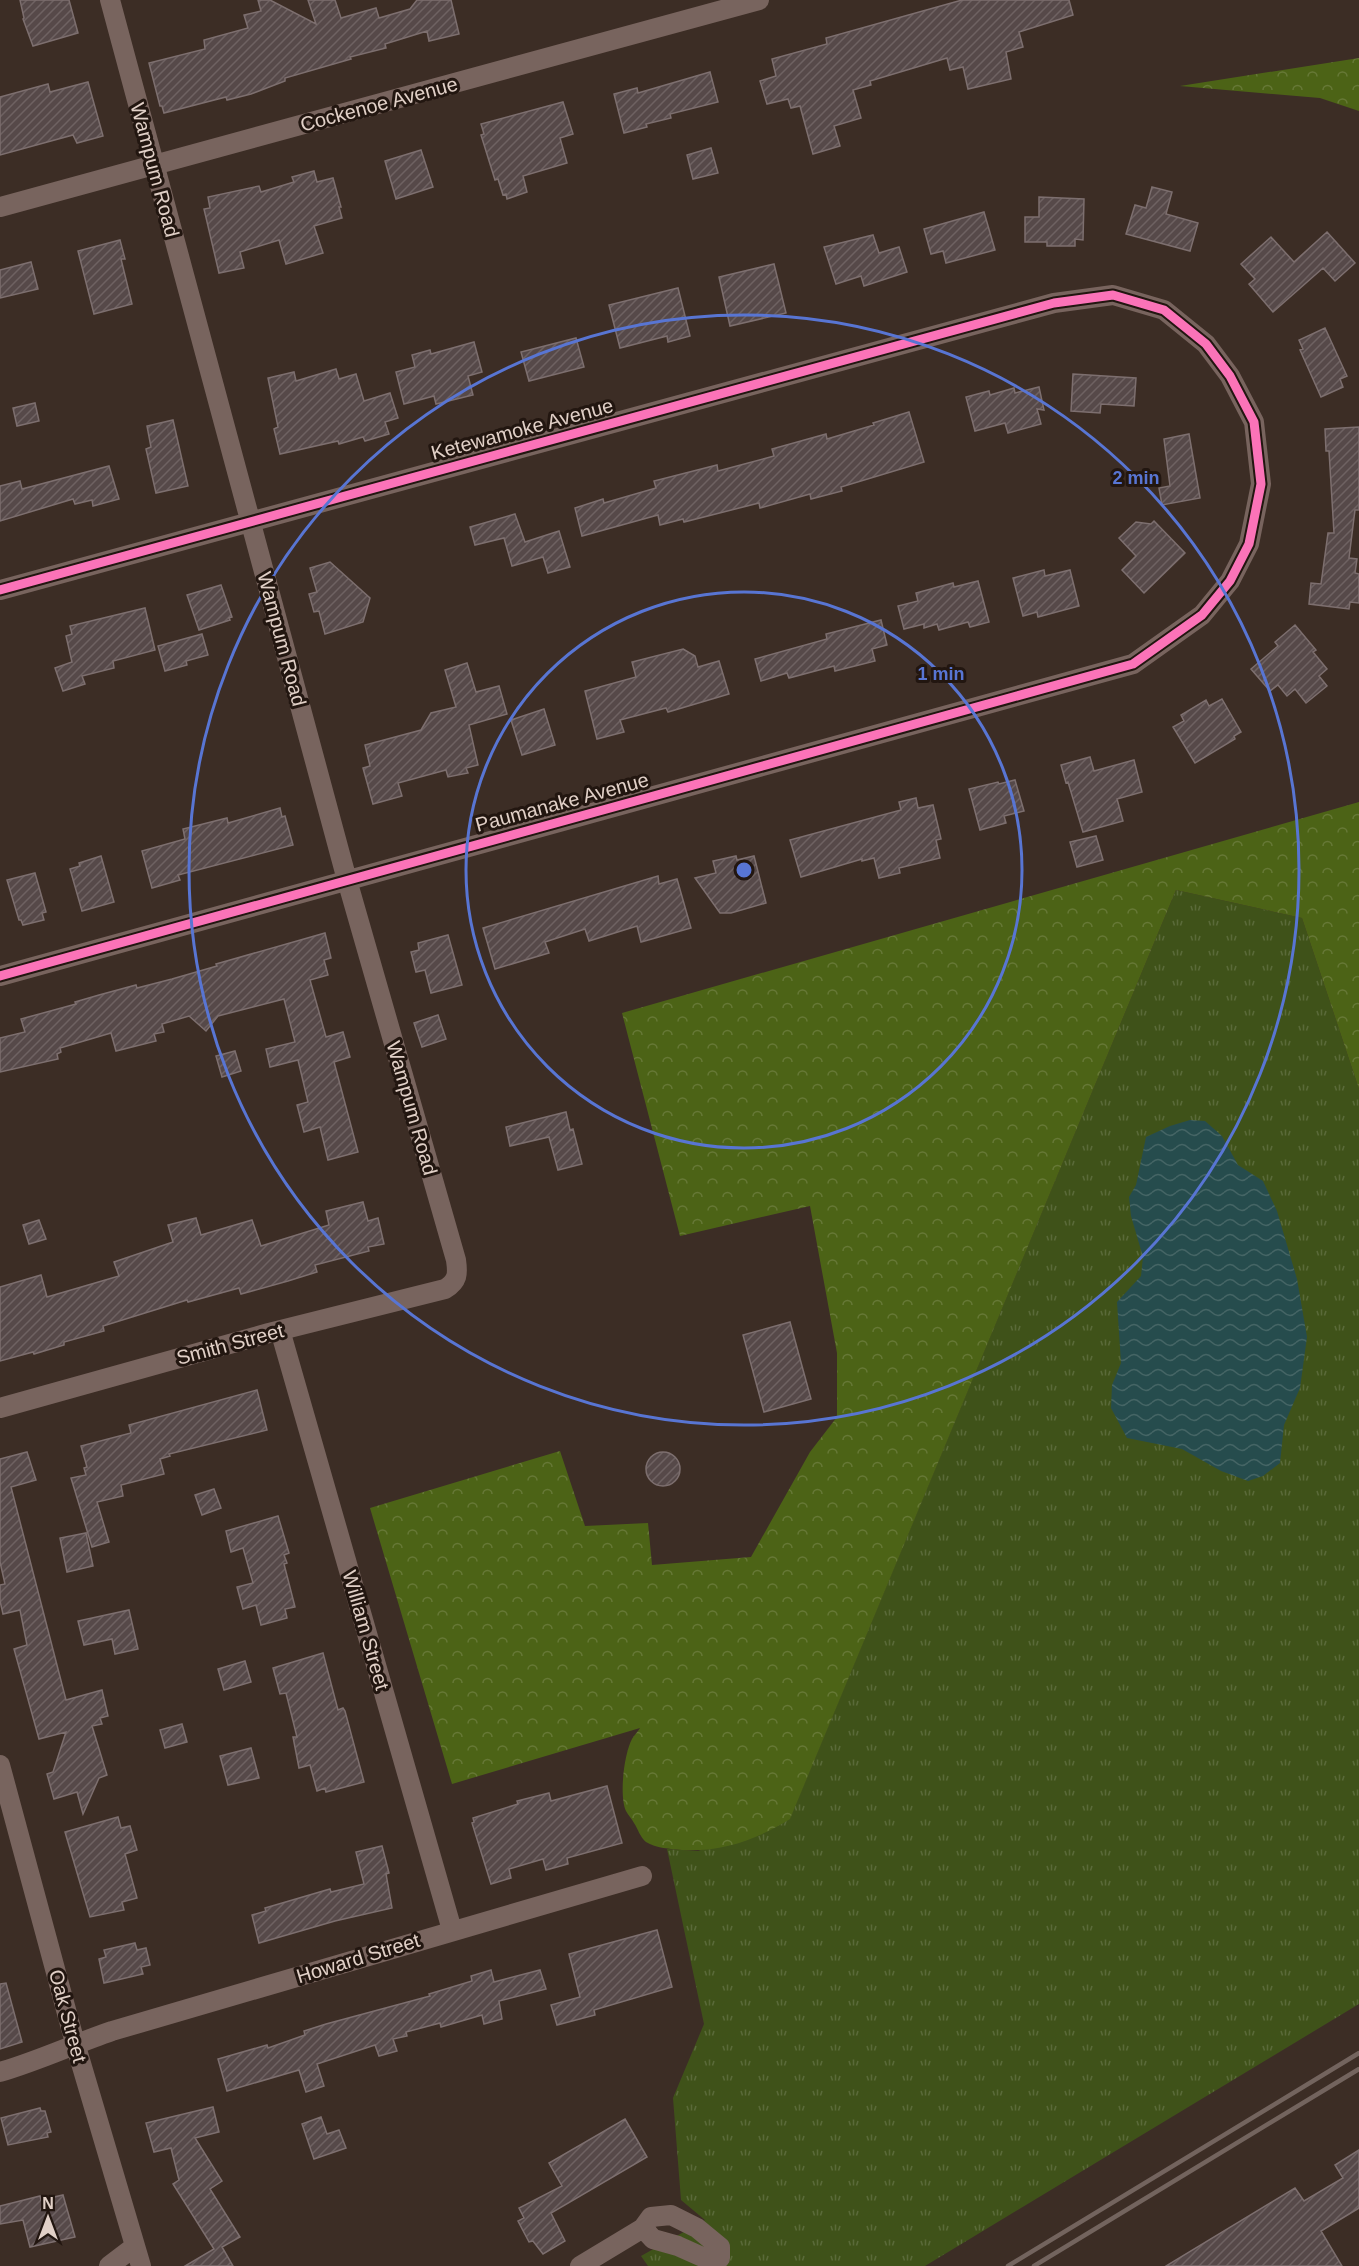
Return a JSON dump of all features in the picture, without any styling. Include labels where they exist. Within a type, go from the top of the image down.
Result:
[{"type":"street","name":"Wampum Road","points":[[110,0],[347,880],[456,1260],[457,1278]]},
{"type":"street","name":"Cockenoe Avenue","points":[[0,207],[759,0]]},
{"type":"street","name":"Ketewamoke Avenue","points":[[0,590],[1054,303],[1113,295],[1164,310],[1206,344],[1230,376],[1254,422],[1261,484],[1249,544],[1230,581],[1202,615],[1133,664]]},
{"type":"street","name":"Paumanake Avenue","points":[[0,976],[1133,664]]},
{"type":"street","name":"Smith Street","points":[[0,1408],[280,1330],[445,1289],[457,1278]]},
{"type":"street","name":"William Street","points":[[280,1330],[452,1930]]},
{"type":"street","name":"Oak Street","points":[[0,1766],[75,2043],[141,2266]]},
{"type":"street","name":"Howard Street","points":[[0,2072],[33,2062],[75,2043],[452,1930],[642,1876]]},
{"type":"street","points":[[580,2266],[643,2228]]},
{"type":"street","points":[[109,2266],[134,2247]]},
{"type":"green space","points":[[1359,58],[1359,111],[1320,98],[1180,86]]},
{"type":"green space","points":[[1359,802],[1359,1089],[1302,918],[1176,890],[790,1819],[751,1839],[725,1847],[682,1850],[659,1847],[646,1842],[626,1811],[623,1796],[623,1775],[629,1746],[640,1728],[452,1784],[370,1508],[560,1451],[585,1526],[648,1523],[652,1565],[751,1557],[810,1452],[837,1417],[837,1353],[810,1206],[680,1236],[622,1013]]},
{"type":"green space","points":[[1176,890],[1302,918],[1359,1089],[1359,2004],[925,2266],[648,2266],[641,2256],[705,2220],[681,2200],[673,2098],[704,2024],[667,1849],[698,1851],[790,1818]]},
{"type":"water","points":[[1190,1120],[1205,1121],[1222,1136],[1238,1165],[1263,1181],[1277,1211],[1297,1279],[1307,1337],[1300,1388],[1284,1425],[1280,1463],[1263,1476],[1248,1481],[1221,1471],[1182,1449],[1127,1438],[1111,1408],[1112,1385],[1121,1363],[1117,1302],[1141,1276],[1143,1257],[1131,1216],[1129,1197],[1136,1185],[1146,1137]]},
{"type":"building","points":[[20,0],[69,0],[78,33],[33,46],[23,19]]},
{"type":"building","points":[[258,0],[270,0],[316,24],[308,0],[335,0],[341,18],[376,8],[379,18],[410,9],[417,0],[451,0],[459,34],[429,41],[427,31],[385,44],[386,48],[285,78],[285,81],[251,94],[227,100],[226,97],[164,113],[160,106],[149,63],[205,49],[204,40],[248,28],[244,15],[261,11]]},
{"type":"building","points":[[962,0],[1069,0],[1073,15],[1019,32],[1023,47],[1006,52],[1011,79],[968,89],[963,67],[950,70],[947,58],[870,81],[871,85],[853,90],[861,118],[834,126],[840,146],[813,154],[800,106],[791,108],[788,99],[767,104],[760,81],[776,76],[772,59],[827,44],[826,38]]},
{"type":"building","points":[[710,72],[718,102],[670,114],[671,118],[646,124],[647,127],[624,133],[614,94],[637,88],[638,93]]},
{"type":"building","points":[[88,82],[103,136],[77,143],[73,135],[0,155],[0,97],[48,84],[50,92]]},
{"type":"building","points":[[563,102],[573,134],[560,138],[567,163],[523,176],[527,192],[507,199],[506,194],[503,195],[498,179],[495,180],[481,135],[484,134],[481,124]]},
{"type":"building","points":[[711,148],[718,173],[693,179],[687,155]]},
{"type":"building","points":[[421,150],[433,187],[396,199],[385,161]]},
{"type":"building","points":[[314,171],[317,182],[333,178],[341,207],[339,207],[342,218],[314,226],[323,253],[286,264],[279,240],[240,252],[244,268],[219,273],[204,209],[210,208],[208,197],[259,186],[261,192],[294,182],[292,177]]},
{"type":"building","points":[[1152,187],[1172,192],[1166,214],[1198,223],[1190,251],[1126,234],[1135,205],[1146,208]]},
{"type":"building","points":[[1039,197],[1084,199],[1083,240],[1075,239],[1075,246],[1047,246],[1047,242],[1025,242],[1025,217],[1039,217]]},
{"type":"building","points":[[984,212],[995,250],[946,263],[943,251],[931,254],[924,229]]},
{"type":"building","points":[[1327,232],[1355,263],[1335,281],[1323,268],[1273,312],[1249,284],[1255,279],[1241,264],[1271,237],[1294,262]]},
{"type":"building","points":[[873,235],[879,253],[899,247],[907,272],[864,286],[861,276],[836,284],[824,247]]},
{"type":"building","points":[[120,240],[125,259],[121,259],[132,304],[94,314],[78,251]]},
{"type":"building","points":[[31,262],[38,289],[0,298],[0,270]]},
{"type":"building","points":[[774,264],[786,313],[730,326],[719,277]]},
{"type":"building","points":[[678,288],[690,336],[668,342],[667,336],[620,348],[609,305]]},
{"type":"building","points":[[1325,328],[1347,376],[1340,379],[1343,387],[1321,397],[1300,350],[1303,349],[1299,340]]},
{"type":"building","points":[[576,338],[584,367],[529,381],[521,352]]},
{"type":"building","points":[[474,342],[482,372],[468,376],[473,395],[436,404],[434,396],[404,404],[396,372],[415,367],[412,355],[430,350],[431,354]]},
{"type":"building","points":[[336,369],[339,379],[356,374],[364,401],[390,393],[398,418],[385,422],[389,434],[365,441],[363,437],[339,444],[338,441],[280,454],[274,429],[278,427],[268,378],[294,372],[296,381]]},
{"type":"building","points":[[1073,374],[1136,378],[1134,406],[1101,404],[1100,413],[1071,411]]},
{"type":"building","points":[[1039,387],[1044,410],[1037,409],[1041,424],[1008,433],[1005,423],[975,431],[966,397],[989,391],[990,395],[1014,388],[1015,393]]},
{"type":"building","points":[[35,403],[39,421],[17,426],[13,408]]},
{"type":"building","points":[[909,412],[924,462],[841,487],[842,491],[811,499],[810,494],[760,508],[759,503],[684,522],[683,519],[660,525],[658,515],[582,536],[575,508],[603,499],[604,503],[656,488],[654,481],[717,465],[718,471],[774,456],[772,449],[826,434],[827,439]]},
{"type":"building","points":[[173,420],[188,486],[156,493],[146,449],[151,447],[147,426]]},
{"type":"building","points":[[1359,427],[1359,510],[1355,510],[1349,558],[1357,559],[1355,573],[1359,574],[1359,603],[1350,602],[1349,609],[1309,604],[1311,583],[1321,584],[1328,533],[1334,533],[1329,451],[1326,451],[1325,429]]},
{"type":"building","points":[[1189,434],[1200,498],[1162,505],[1159,488],[1170,486],[1164,439]]},
{"type":"building","points":[[109,466],[119,499],[93,506],[92,500],[75,504],[73,499],[0,521],[0,486],[20,481],[22,489]]},
{"type":"building","points":[[515,514],[525,542],[559,531],[570,567],[548,573],[543,557],[512,566],[504,538],[475,545],[470,527]]},
{"type":"building","points":[[1154,521],[1185,553],[1144,593],[1122,570],[1136,556],[1119,538],[1136,522],[1151,524]]},
{"type":"building","points":[[330,562],[370,598],[363,622],[325,634],[319,611],[314,612],[309,594],[317,592],[310,568]]},
{"type":"building","points":[[1044,570],[1045,576],[1070,570],[1079,606],[1038,617],[1037,612],[1023,616],[1013,578]]},
{"type":"building","points":[[978,581],[989,622],[970,627],[968,622],[939,630],[937,624],[924,628],[924,624],[904,629],[898,606],[918,601],[916,593],[953,583],[954,587]]},
{"type":"building","points":[[221,585],[232,617],[229,618],[230,620],[199,630],[187,595]]},
{"type":"building","points":[[145,608],[155,650],[113,661],[114,668],[82,676],[85,684],[63,691],[55,668],[72,662],[66,636],[72,634],[70,626]]},
{"type":"building","points":[[881,620],[887,645],[872,649],[875,661],[835,671],[834,666],[789,678],[787,673],[761,681],[755,659],[827,639],[826,634]]},
{"type":"building","points":[[1295,625],[1316,650],[1313,652],[1327,669],[1319,676],[1327,686],[1306,703],[1295,689],[1287,696],[1278,685],[1270,691],[1251,669],[1278,646],[1275,642]]},
{"type":"building","points":[[202,634],[208,655],[186,661],[187,665],[165,671],[158,646]]},
{"type":"building","points":[[683,649],[695,656],[698,667],[719,661],[729,694],[668,712],[666,708],[620,720],[624,732],[597,739],[585,691],[636,677],[632,662]]},
{"type":"building","points":[[467,663],[476,692],[499,686],[507,714],[469,725],[478,765],[466,768],[468,773],[448,777],[446,770],[398,783],[402,796],[373,804],[363,768],[370,766],[365,745],[421,730],[431,713],[456,707],[445,670]]},
{"type":"building","points":[[1222,699],[1241,732],[1234,736],[1235,739],[1195,763],[1173,727],[1184,721],[1181,715],[1206,700],[1209,706]]},
{"type":"building","points":[[544,709],[555,745],[522,755],[511,720]]},
{"type":"building","points":[[1090,757],[1094,771],[1134,760],[1142,792],[1117,799],[1123,821],[1083,832],[1061,765]]},
{"type":"building","points":[[1015,780],[1024,811],[1004,816],[1006,823],[980,830],[969,789]]},
{"type":"building","points":[[916,798],[918,808],[933,805],[941,839],[936,840],[940,858],[899,868],[900,873],[879,878],[874,858],[862,861],[862,859],[801,877],[790,840],[901,810],[899,802]]},
{"type":"building","points":[[280,808],[282,817],[285,816],[293,845],[178,875],[180,880],[152,888],[142,851],[185,839],[183,829],[227,818],[228,823]]},
{"type":"building","points":[[1096,836],[1103,860],[1077,867],[1070,842]]},
{"type":"building","points":[[101,856],[114,902],[82,911],[70,869],[80,866],[79,863]]},
{"type":"building","points":[[736,856],[737,860],[754,856],[766,903],[731,913],[720,913],[695,878],[716,873],[713,861]]},
{"type":"building","points":[[35,873],[46,912],[42,913],[44,920],[23,925],[19,920],[7,880]]},
{"type":"building","points":[[658,876],[659,884],[677,879],[691,928],[641,942],[637,926],[589,941],[585,929],[545,942],[549,953],[495,969],[483,928]]},
{"type":"building","points":[[325,933],[331,958],[324,960],[328,975],[310,980],[326,1037],[343,1032],[350,1057],[334,1062],[358,1152],[328,1160],[320,1127],[304,1132],[297,1105],[308,1102],[298,1060],[270,1067],[266,1049],[295,1042],[284,999],[218,1016],[206,1031],[189,1016],[162,1024],[164,1032],[154,1034],[156,1041],[116,1051],[111,1033],[60,1048],[61,1052],[57,1054],[58,1059],[0,1072],[0,1038],[25,1032],[21,1019],[136,985],[137,988],[172,979]]},
{"type":"building","points":[[448,935],[462,985],[431,993],[425,970],[416,972],[411,952],[419,950],[418,943]]},
{"type":"building","points":[[438,1015],[446,1039],[422,1047],[414,1023]]},
{"type":"building","points":[[235,1051],[241,1071],[222,1077],[216,1056]]},
{"type":"building","points":[[566,1112],[582,1164],[558,1170],[549,1137],[510,1146],[506,1127]]},
{"type":"building","points":[[363,1202],[368,1221],[378,1218],[384,1244],[368,1247],[369,1251],[315,1265],[317,1272],[288,1281],[241,1294],[239,1288],[188,1302],[187,1300],[103,1326],[104,1331],[64,1342],[64,1345],[0,1361],[0,1287],[41,1275],[47,1297],[119,1276],[114,1262],[173,1242],[168,1225],[196,1218],[201,1235],[252,1220],[261,1246],[329,1225],[326,1211]]},
{"type":"building","points":[[39,1220],[46,1239],[29,1244],[23,1225]]},
{"type":"building","points":[[790,1322],[811,1399],[764,1412],[743,1335]]},
{"type":"building","points":[[257,1390],[267,1430],[169,1454],[170,1456],[160,1459],[164,1474],[121,1485],[123,1496],[97,1502],[109,1542],[92,1547],[71,1478],[86,1475],[84,1468],[87,1467],[81,1446],[131,1433],[129,1425]]},
{"type":"building","points":[[27,1452],[36,1480],[11,1487],[66,1700],[102,1690],[108,1716],[100,1718],[102,1724],[92,1726],[107,1775],[99,1778],[83,1814],[77,1792],[54,1799],[47,1774],[53,1772],[66,1732],[39,1739],[14,1649],[27,1645],[20,1610],[3,1614],[0,1601],[0,1585],[5,1584],[0,1562],[0,1459]]},
{"type":"building","points":[[663,1452],[675,1457],[680,1469],[675,1481],[663,1486],[651,1481],[646,1469],[651,1457]]},
{"type":"building","points":[[214,1489],[221,1508],[202,1515],[195,1495]]},
{"type":"building","points":[[278,1516],[289,1553],[284,1555],[287,1563],[284,1564],[295,1607],[285,1609],[287,1618],[261,1625],[256,1605],[243,1609],[237,1587],[253,1583],[243,1548],[231,1552],[226,1531]]},
{"type":"building","points":[[86,1533],[93,1566],[67,1572],[60,1538]]},
{"type":"building","points":[[129,1610],[138,1649],[115,1654],[112,1639],[84,1645],[78,1621]]},
{"type":"building","points":[[323,1653],[338,1710],[343,1708],[345,1711],[364,1782],[326,1792],[325,1788],[317,1791],[310,1765],[299,1768],[293,1737],[297,1737],[286,1693],[280,1694],[273,1668]]},
{"type":"building","points":[[245,1661],[251,1682],[224,1690],[218,1669]]},
{"type":"building","points":[[182,1724],[187,1742],[165,1748],[160,1730]]},
{"type":"building","points":[[251,1748],[259,1778],[228,1785],[220,1756]]},
{"type":"building","points":[[607,1786],[622,1843],[567,1858],[568,1864],[546,1870],[543,1859],[509,1869],[511,1878],[491,1884],[472,1823],[473,1818],[518,1804],[517,1801],[549,1793],[551,1801]]},
{"type":"building","points":[[118,1817],[121,1828],[130,1826],[137,1850],[125,1854],[137,1898],[122,1902],[124,1910],[90,1917],[65,1832]]},
{"type":"building","points":[[382,1846],[389,1873],[386,1874],[392,1908],[335,1921],[259,1943],[252,1915],[266,1911],[265,1908],[330,1889],[331,1892],[364,1884],[356,1852]]},
{"type":"building","points":[[657,1930],[672,1987],[594,2010],[595,2015],[557,2025],[551,2005],[580,1997],[569,1954]]},
{"type":"building","points":[[135,1943],[137,1950],[146,1948],[150,1965],[141,1967],[143,1974],[104,1983],[99,1959],[106,1957],[104,1950]]},
{"type":"building","points":[[491,1970],[494,1982],[540,1970],[546,1989],[499,2001],[502,2019],[484,2024],[482,2015],[441,2027],[440,2023],[406,2032],[407,2036],[393,2039],[397,2051],[379,2056],[375,2045],[317,2064],[324,2086],[306,2092],[299,2070],[227,2091],[218,2059],[267,2045],[268,2048],[305,2035],[304,2031],[430,1996],[429,1994],[472,1981],[471,1976]]},
{"type":"building","points":[[6,1983],[22,2042],[0,2049],[0,1984]]},
{"type":"building","points":[[213,2107],[219,2132],[195,2138],[222,2181],[210,2189],[240,2237],[222,2247],[233,2266],[185,2266],[214,2249],[173,2184],[179,2180],[171,2148],[154,2152],[146,2123]]},
{"type":"building","points":[[40,2108],[41,2111],[45,2111],[51,2132],[47,2133],[48,2137],[8,2145],[1,2118]]},
{"type":"building","points":[[321,2117],[327,2134],[339,2130],[346,2148],[314,2159],[302,2124]]},
{"type":"building","points":[[625,2119],[647,2157],[551,2213],[565,2241],[543,2254],[533,2241],[529,2242],[518,2221],[524,2218],[519,2208],[562,2186],[549,2163]]},
{"type":"building","points":[[1359,2150],[1359,2208],[1321,2231],[1342,2266],[1166,2266],[1295,2188],[1304,2201],[1343,2178],[1335,2165]]},
{"type":"building","points":[[63,2195],[75,2237],[30,2247],[23,2220],[0,2224],[0,2206],[40,2196],[41,2200]]},
{"type":"railway","points":[[1008,2266],[1359,2053]]},
{"type":"railway","points":[[1034,2266],[1359,2069]]},
{"type":"cycle path","points":[[0,590],[1054,303],[1113,295],[1164,310],[1206,344],[1230,376],[1254,422],[1261,484],[1249,544],[1230,581],[1202,615],[1133,664],[0,976]]}]
